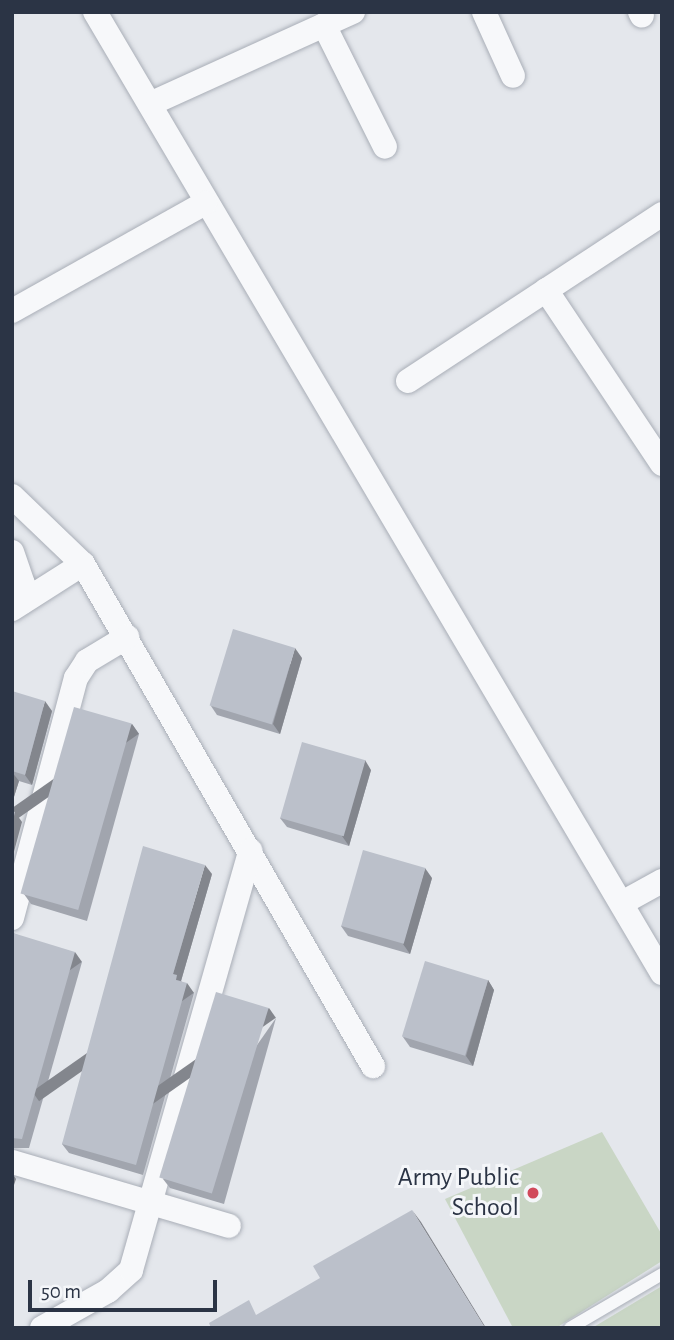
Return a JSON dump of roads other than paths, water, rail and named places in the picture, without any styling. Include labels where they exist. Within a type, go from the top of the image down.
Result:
[{"type":"street","points":[[95,12],[205,203],[662,973]]},
{"type":"street","points":[[150,104],[353,12]]},
{"type":"street","points":[[484,12],[513,76]]},
{"type":"street","points":[[324,25],[385,147]]},
{"type":"street","points":[[12,311],[205,203]]},
{"type":"street","points":[[408,381],[662,214]]},
{"type":"street","points":[[546,290],[662,464]]},
{"type":"street","points":[[12,496],[83,564],[373,1066]]},
{"type":"street","points":[[12,552],[23,584],[17,606]]},
{"type":"street","points":[[17,606],[83,564]]},
{"type":"street","points":[[12,918],[76,678],[87,661],[127,637]]},
{"type":"street","points":[[42,1328],[108,1291],[131,1270],[250,851]]},
{"type":"street","points":[[622,903],[662,881]]},
{"type":"street","points":[[12,1162],[229,1226]]},
{"type":"lane","points":[[570,1328],[662,1274]]},
{"type":"place","name":"Army Public School","points":[[533,1193]]}]
